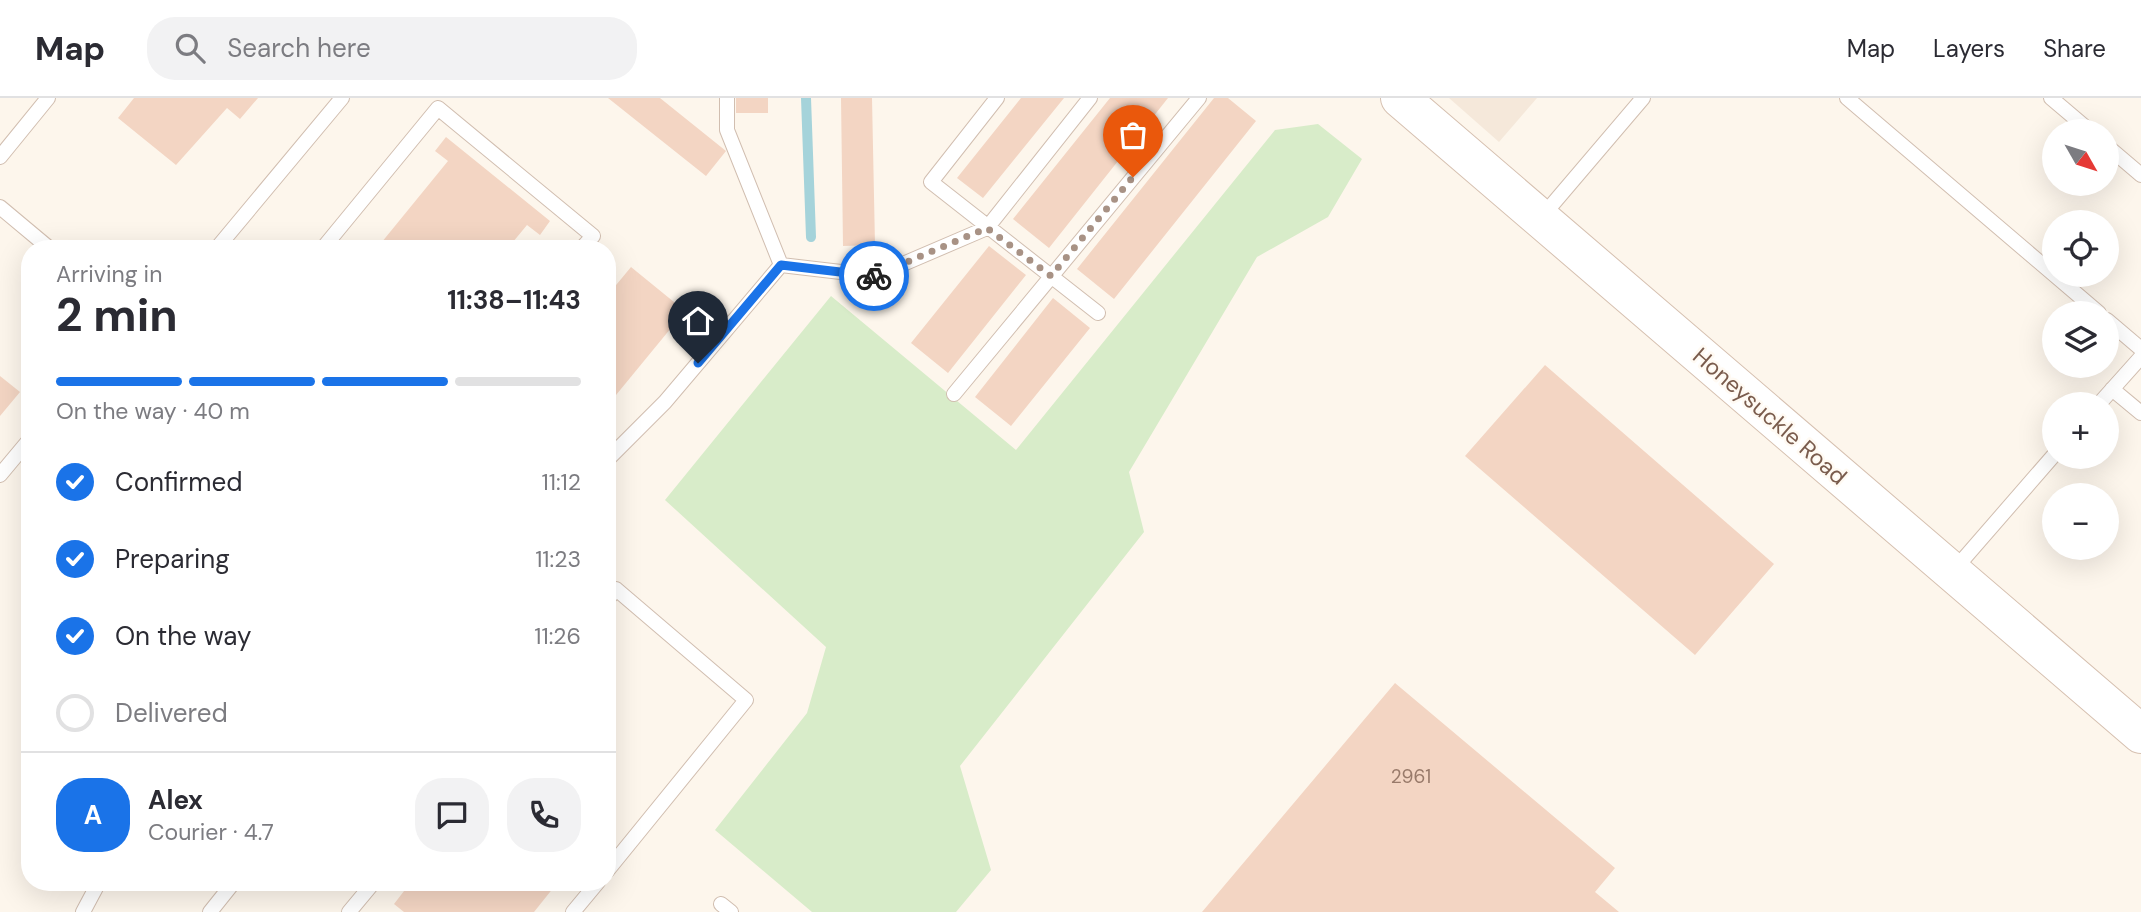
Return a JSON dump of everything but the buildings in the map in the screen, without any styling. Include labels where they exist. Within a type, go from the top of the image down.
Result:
[{"type":"main road","name":"Honeysuckle Road","points":[[1400,98],[2141,734]]},
{"type":"lane","points":[[0,157],[48,98]]},
{"type":"lane","points":[[224,240],[342,98]]},
{"type":"lane","points":[[727,98],[727,130],[781,265]]},
{"type":"lane","points":[[997,98],[931,182],[1098,313]]},
{"type":"lane","points":[[781,265],[876,276],[987,228],[1090,98]]},
{"type":"lane","points":[[954,394],[1199,98]]},
{"type":"lane","points":[[1540,220],[1643,98]]},
{"type":"lane","points":[[1847,98],[2085,301]]},
{"type":"lane","points":[[2051,98],[2076,119]]},
{"type":"lane","points":[[330,240],[438,108],[593,236],[589,240]]},
{"type":"lane","points":[[2119,156],[2141,175]]},
{"type":"lane","points":[[0,207],[39,240]]},
{"type":"lane","points":[[616,451],[665,402],[781,265]]},
{"type":"lane","points":[[2119,330],[2141,349]]},
{"type":"lane","points":[[2109,392],[2141,357]]},
{"type":"lane","points":[[2112,389],[2141,413]]},
{"type":"lane","points":[[0,475],[21,450]]},
{"type":"lane","points":[[1952,572],[2042,469]]},
{"type":"lane","points":[[616,589],[746,700],[616,860]]},
{"type":"lane","points":[[83,912],[94,891]]},
{"type":"lane","points":[[210,912],[227,891]]},
{"type":"lane","points":[[349,912],[366,891]]},
{"type":"lane","points":[[573,912],[590,891]]},
{"type":"shaded area","points":[[1449,98],[1537,98],[1499,142]]},
{"type":"green space","points":[[1318,124],[1362,159],[1328,217],[1257,257],[1129,472],[1144,532],[960,766],[991,870],[956,912],[812,912],[715,830],[807,713],[826,647],[665,500],[831,296],[1016,450],[1275,130]]},
{"type":"waterway","points":[[806,98],[811,237]]},
{"type":"way so far","points":[[874,276],[987,228],[1051,276],[1133,177]]},
{"type":"route","points":[[698,363],[781,265],[874,276]]}]
